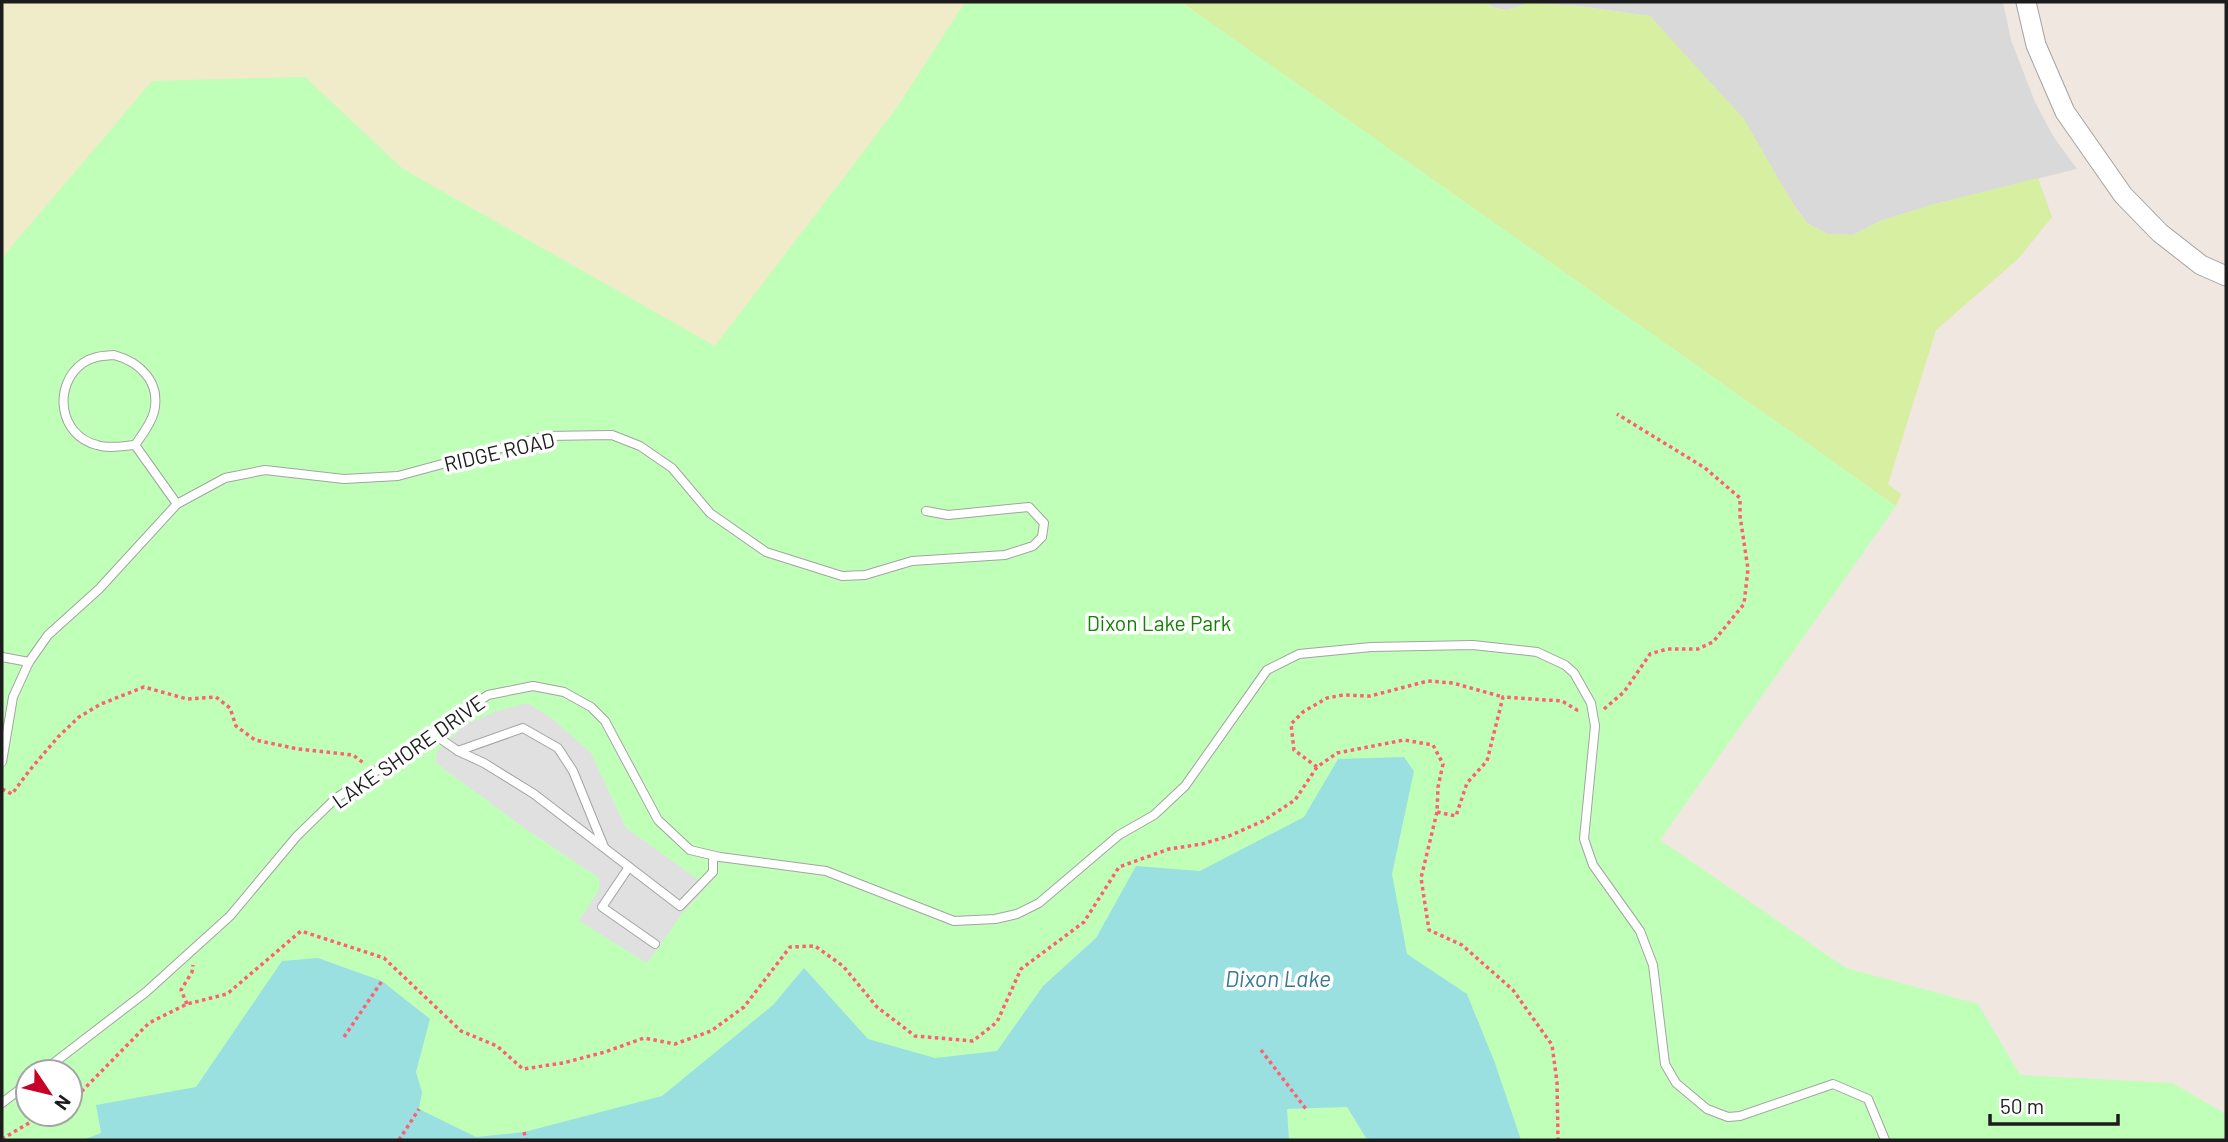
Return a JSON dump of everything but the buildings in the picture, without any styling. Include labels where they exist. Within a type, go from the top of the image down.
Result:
[{"type":"street","points":[[2026,2],[2036,45],[2065,112],[2123,195],[2160,233],[2201,265],[2226,276]]},
{"type":"lane","points":[[114,355],[130,359],[151,381],[155,396],[154,412],[135,445],[94,445],[81,438],[71,427],[65,414],[64,392],[73,372],[84,362],[99,356],[114,355]]},
{"type":"lane","name":"RIDGE ROAD","points":[[2,762],[13,697],[29,662],[48,635],[99,589],[177,504],[225,478],[265,470],[344,479],[398,476],[546,436],[612,435],[640,446],[672,468],[710,513],[766,552],[842,576],[865,575],[912,561],[1005,555],[1033,546],[1042,537],[1044,523],[1029,507],[948,515],[926,511]]},
{"type":"lane","points":[[135,445],[177,504]]},
{"type":"lane","name":"LAKE SHORE DRIVE","points":[[60,1058],[146,992],[230,916],[297,836],[335,799],[488,695],[533,686],[564,692],[591,707],[605,721],[658,820],[690,850],[713,856],[826,871],[954,921],[995,919],[1017,914],[1039,903],[1119,835],[1154,815],[1185,786],[1267,670],[1299,654],[1371,648],[1473,645],[1537,652],[1565,665],[1574,673],[1591,703],[1595,726],[1584,839],[1593,865],[1640,931],[1653,965],[1665,1064],[1676,1083],[1707,1109],[1728,1117],[1740,1116],[1833,1083],[1868,1099],[1885,1140]]},
{"type":"lane","points":[[2,657],[29,662]]},
{"type":"lane","points":[[458,751],[523,728],[558,748],[573,771],[605,849]]},
{"type":"lane","points":[[432,733],[458,751],[534,794],[680,906],[713,872],[713,856]]},
{"type":"lane","points":[[629,867],[602,907],[655,944]]},
{"type":"path","points":[[1593,715],[1624,692],[1650,654],[1667,649],[1698,649],[1713,642],[1744,604],[1748,569],[1740,498],[1705,468],[1617,414]]},
{"type":"path","points":[[1317,767],[1294,750],[1291,724],[1303,712],[1327,698],[1343,695],[1370,696],[1428,681],[1452,683],[1503,697],[1562,701],[1577,710],[1591,703]]},
{"type":"path","points":[[2,789],[12,794],[29,771],[79,717],[101,704],[144,687],[187,699],[216,697],[230,708],[236,726],[255,740],[298,749],[354,755],[374,772]]},
{"type":"path","points":[[1437,812],[1456,816],[1467,783],[1487,761],[1503,697]]},
{"type":"path","points":[[84,1089],[149,1023],[187,1004],[227,994],[301,931],[384,958],[461,1031],[497,1046],[523,1069],[563,1063],[644,1038],[675,1044],[711,1031],[744,1007],[790,947],[815,946],[844,966],[877,1007],[915,1036],[973,1041],[997,1022],[1021,969],[1084,922],[1119,867],[1169,849],[1202,844],[1229,836],[1263,821],[1295,800],[1317,767],[1337,753],[1404,740],[1433,745],[1443,764],[1438,787],[1437,812],[1420,878],[1429,930],[1462,945],[1513,990],[1552,1045],[1558,1082],[1558,1140]]},
{"type":"path","points":[[187,1004],[181,989],[192,972],[194,957],[190,952]]},
{"type":"path","points":[[344,1037],[382,981]]},
{"type":"path","points":[[1261,1050],[1306,1109]]},
{"type":"path","points":[[400,1140],[419,1110]]},
{"type":"path","points":[[2,1139],[20,1128]]},
{"type":"path","points":[[524,1132],[526,1140]]},
{"type":"shaded area","points":[[2,2],[965,2],[896,109],[715,347],[403,169],[305,77],[152,81],[2,260]]},
{"type":"shaded area","points":[[1483,2],[2003,2],[2011,40],[2035,102],[2053,136],[2077,169],[1931,205],[1880,221],[1853,235],[1828,234],[1808,224],[1650,16],[1578,6],[1529,3],[1507,10]]},
{"type":"shaded area","points":[[528,703],[554,720],[591,753],[626,828],[707,886],[681,915],[647,963],[579,921],[599,890],[599,878],[520,825],[436,763],[436,752],[466,724],[497,711]]},
{"type":"green space","name":"Dixon Lake Park","points":[[965,2],[1181,2],[1896,506],[1660,840],[1846,968],[1978,1004],[2020,1075],[2172,1083],[2226,1114],[2226,1140],[2,1140],[2,260],[152,81],[305,77],[403,169],[715,346],[896,109]]},
{"type":"green space","points":[[1181,2],[1483,2],[1507,10],[1529,3],[1578,6],[1650,16],[1744,119],[1796,209],[1808,224],[1828,234],[1853,235],[1880,221],[1931,205],[2038,178],[2052,217],[2018,259],[1936,330],[1888,484],[1901,494],[1896,506]]},
{"type":"water","name":"Dixon Lake","points":[[1404,757],[1414,771],[1392,874],[1407,954],[1467,994],[1495,1063],[1521,1140],[1374,1140],[1366,1138],[1347,1107],[1287,1109],[1289,1140],[83,1140],[101,1133],[96,1105],[196,1087],[282,961],[318,958],[382,981],[430,1019],[416,1072],[422,1092],[419,1109],[476,1137],[524,1132],[662,1096],[773,1005],[804,968],[868,1039],[935,1058],[997,1051],[1043,986],[1096,938],[1136,866],[1200,871],[1304,817],[1338,759]]}]
